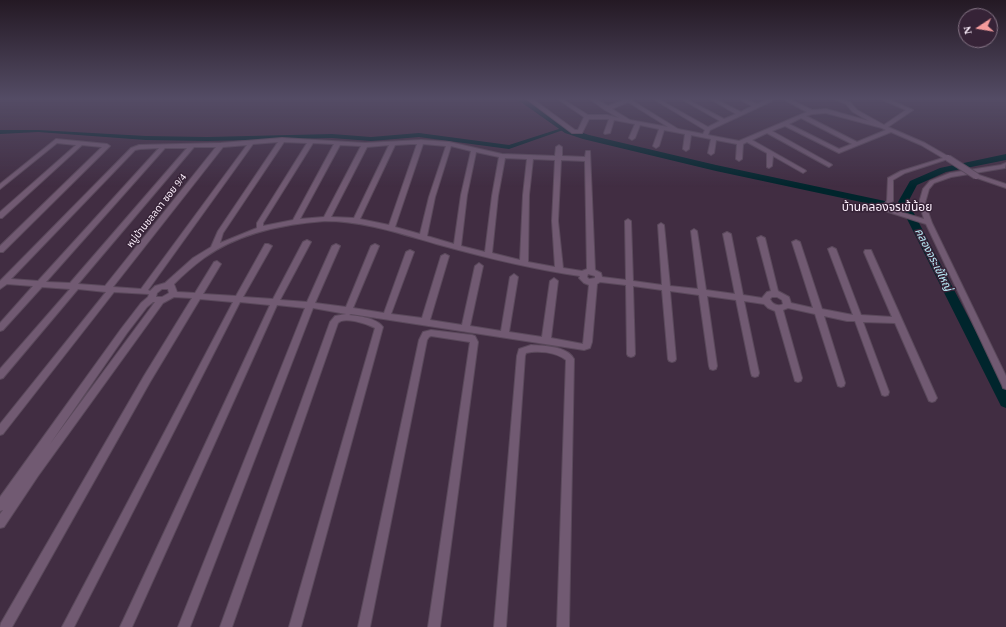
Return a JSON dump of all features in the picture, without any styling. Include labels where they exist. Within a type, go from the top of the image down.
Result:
[{"type":"street","points":[[570,129],[574,132],[580,132],[581,129]]},
{"type":"street","points":[[632,138],[636,129]]},
{"type":"street","points":[[656,146],[662,129]]},
{"type":"street","points":[[669,129],[740,143],[771,129]]},
{"type":"street","points":[[705,136],[708,129]]},
{"type":"street","points":[[796,129],[839,151],[891,130],[948,158],[976,176],[1006,186]]},
{"type":"street","points":[[828,129],[857,144]]},
{"type":"street","points":[[767,131],[829,165]]},
{"type":"street","points":[[686,149],[688,133]]},
{"type":"street","points":[[711,153],[714,138]]},
{"type":"street","points":[[214,248],[220,233],[282,140]]},
{"type":"street","points":[[2,283],[133,149],[139,146],[221,145],[282,140],[311,140],[365,145],[421,142],[450,144],[502,156],[530,158],[558,158],[588,155],[591,271]]},
{"type":"street","points":[[260,230],[260,223],[311,140]]},
{"type":"street","points":[[748,140],[803,171]]},
{"type":"street","points":[[0,187],[54,142],[57,141],[107,146],[0,250]]},
{"type":"street","points":[[143,291],[252,142]]},
{"type":"street","points":[[391,228],[421,142]]},
{"type":"street","points":[[0,216],[81,143]]},
{"type":"street","points":[[295,222],[338,143]]},
{"type":"street","points":[[356,221],[393,143]]},
{"type":"street","points":[[739,159],[740,143]]},
{"type":"street","points":[[423,237],[432,197],[450,144]]},
{"type":"street","name":"หมู่บ้านชลลดา ซอย 9/4","points":[[0,431],[221,145]]},
{"type":"street","points":[[326,219],[365,145]]},
{"type":"street","points":[[0,328],[164,146]]},
{"type":"street","points":[[0,375],[192,146]]},
{"type":"street","points":[[559,147],[555,221],[559,270]]},
{"type":"street","points":[[457,247],[464,195],[474,149]]},
{"type":"street","points":[[769,166],[770,152]]},
{"type":"street","points":[[488,255],[492,210],[502,156]]},
{"type":"street","points":[[524,264],[526,195],[530,158]]},
{"type":"street","points":[[927,223],[887,208],[890,201],[890,178],[903,172],[948,158]]},
{"type":"street","points":[[1006,165],[998,168],[950,175],[932,182],[926,189],[922,203],[927,223],[1006,385]]},
{"type":"street","points":[[167,286],[193,262],[214,248],[260,230],[295,222],[326,219],[356,221],[391,228],[524,264],[583,274],[591,271],[596,273],[588,346],[576,347],[465,328],[348,312],[310,305],[172,294]]},
{"type":"street","points":[[628,222],[631,354]]},
{"type":"street","points":[[661,225],[672,359]]},
{"type":"street","points":[[694,231],[713,366]]},
{"type":"street","points":[[727,234],[755,373]]},
{"type":"street","points":[[761,238],[775,293]]},
{"type":"street","points":[[126,627],[275,302],[307,242]]},
{"type":"street","points":[[796,242],[841,383]]},
{"type":"street","points":[[68,627],[238,299],[268,246]]},
{"type":"street","points":[[184,627],[310,305],[336,246]]},
{"type":"street","points":[[348,312],[375,246]]},
{"type":"street","points":[[832,249],[885,392]]},
{"type":"street","points":[[386,317],[410,252]]},
{"type":"street","points":[[868,252],[932,398]]},
{"type":"street","points":[[425,322],[445,256]]},
{"type":"street","points":[[5,627],[147,379],[217,264]]},
{"type":"street","points":[[465,328],[480,266]]},
{"type":"street","points":[[583,274],[585,280],[630,282],[740,297],[766,301],[773,307],[783,307],[858,319],[897,320]]},
{"type":"street","points":[[504,335],[514,277]]},
{"type":"street","points":[[546,342],[554,281]]},
{"type":"street","points":[[0,523],[155,297],[159,287],[167,286],[173,288],[172,294],[167,298],[155,297],[143,291],[41,283],[2,283]]},
{"type":"street","points":[[766,301],[767,295],[775,293],[786,299],[783,307],[798,378]]},
{"type":"street","points":[[0,506],[128,326],[144,305],[155,297]]},
{"type":"street","points":[[227,627],[334,322],[338,318],[343,317],[371,322],[377,324],[379,327],[378,332],[295,627]]},
{"type":"street","points":[[364,627],[423,340],[426,334],[431,333],[472,338],[474,342],[434,627]]},
{"type":"street","points":[[500,627],[521,356],[522,351],[528,348],[566,354],[570,359],[563,627]]},
{"type":"street","points":[[44,443],[55,444]]},
{"type":"waterway","points":[[0,132],[38,131],[146,138],[207,139],[332,136],[371,139],[419,135],[509,147],[563,129]]},
{"type":"waterway","points":[[565,129],[586,137],[716,168],[907,209]]},
{"type":"waterway","name":"คลองจระเข้ใหญ่","points":[[907,209],[903,202],[913,183],[943,170],[1006,157]]},
{"type":"waterway","name":"คลองจระเข้ใหญ่","points":[[907,209],[1006,402]]},
{"type":"district","name":"บ้านคลองจรเข้น้อย","points":[[887,208]]}]
